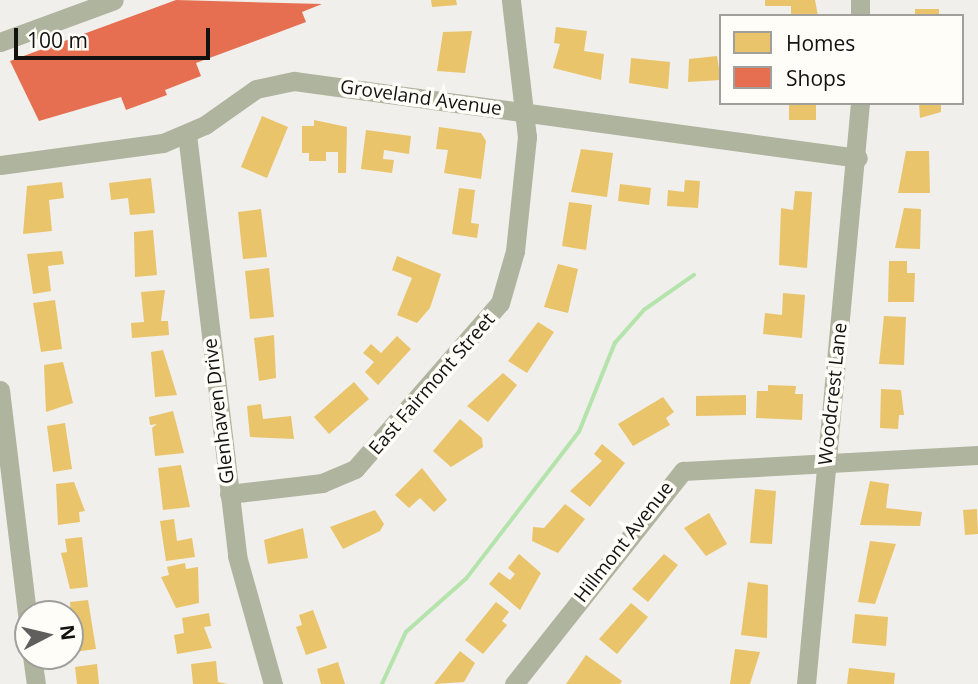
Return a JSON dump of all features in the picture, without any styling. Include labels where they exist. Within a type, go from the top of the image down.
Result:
[{"type":"street","points":[[0,42],[114,0]]},
{"type":"street","name":"East Fairmont Street","points":[[229,494],[316,484],[355,469],[477,336],[500,303],[512,269],[525,112],[511,0]]},
{"type":"street","name":"Groveland Avenue","points":[[0,165],[145,147],[187,134],[247,94],[289,81],[858,158]]},
{"type":"street","name":"Woodcrest Lane","points":[[806,684],[825,464],[858,158],[860,105]]},
{"type":"street","name":"Glenhaven Drive","points":[[187,134],[240,569],[273,684]]},
{"type":"street","points":[[0,390],[25,600]]},
{"type":"street","name":"Hillmont Avenue","points":[[514,684],[679,473],[701,466],[825,464],[978,455]]},
{"type":"building: Homes","points":[[431,0],[456,0],[457,5],[432,7]]},
{"type":"building: Homes","points":[[765,0],[815,0],[818,14],[791,14],[791,6],[765,6]]},
{"type":"building: Homes","points":[[915,9],[939,9],[939,14],[915,14]]},
{"type":"building: Homes","points":[[556,27],[587,31],[584,51],[604,54],[601,80],[553,68],[560,44],[554,43]]},
{"type":"building: Homes","points":[[472,31],[465,73],[437,71],[443,32]]},
{"type":"building: Homes","points":[[717,56],[719,80],[688,82],[689,59]]},
{"type":"building: Homes","points":[[631,58],[670,62],[668,89],[629,83]]},
{"type":"building: Homes","points":[[789,105],[816,105],[816,120],[789,120]]},
{"type":"building: Homes","points":[[919,105],[941,105],[941,112],[920,118]]},
{"type":"building: Homes","points":[[262,116],[288,127],[267,178],[241,167]]},
{"type":"building: Homes","points":[[314,120],[347,127],[346,173],[338,173],[338,152],[326,152],[326,161],[309,161],[309,153],[302,153],[302,126],[314,126]]},
{"type":"building: Homes","points":[[439,127],[481,133],[486,141],[481,179],[444,173],[448,150],[436,149]]},
{"type":"building: Homes","points":[[366,130],[411,136],[409,154],[384,150],[383,159],[394,160],[392,173],[361,169]]},
{"type":"building: Homes","points":[[581,149],[613,153],[607,197],[571,192]]},
{"type":"building: Homes","points":[[906,151],[929,151],[930,193],[898,193]]},
{"type":"building: Homes","points":[[151,178],[155,213],[130,215],[128,198],[111,200],[109,183]]},
{"type":"building: Homes","points":[[685,180],[700,181],[698,208],[667,206],[668,190],[684,192]]},
{"type":"building: Homes","points":[[62,182],[64,198],[49,200],[52,231],[23,234],[27,186]]},
{"type":"building: Homes","points":[[620,184],[651,188],[649,205],[618,201]]},
{"type":"building: Homes","points":[[459,188],[475,190],[471,223],[479,224],[477,238],[452,234]]},
{"type":"building: Homes","points":[[795,191],[812,192],[807,268],[779,265],[781,208],[793,210]]},
{"type":"building: Homes","points":[[569,202],[592,205],[586,250],[562,246]]},
{"type":"building: Homes","points":[[904,208],[921,209],[920,249],[895,248]]},
{"type":"building: Homes","points":[[261,209],[267,257],[243,259],[238,212]]},
{"type":"building: Homes","points":[[153,230],[157,275],[135,277],[134,232]]},
{"type":"building: Homes","points":[[62,251],[64,264],[48,266],[51,291],[33,294],[27,254]]},
{"type":"building: Homes","points":[[397,256],[441,274],[430,308],[417,323],[397,315],[412,278],[392,270]]},
{"type":"building: Homes","points":[[889,261],[907,261],[907,273],[915,273],[914,302],[888,302]]},
{"type":"building: Homes","points":[[558,264],[578,269],[568,313],[544,307]]},
{"type":"building: Homes","points":[[269,268],[274,317],[250,319],[245,271]]},
{"type":"building: Homes","points":[[165,290],[161,321],[168,321],[169,335],[132,338],[131,323],[144,322],[141,292]]},
{"type":"building: Homes","points":[[783,293],[805,295],[802,338],[763,334],[765,313],[782,315]]},
{"type":"building: Homes","points":[[55,300],[62,349],[41,352],[33,303]]},
{"type":"building: Homes","points":[[884,316],[906,317],[904,365],[879,364]]},
{"type":"building: Homes","points":[[538,322],[554,332],[527,373],[508,361]]},
{"type":"building: Homes","points":[[274,335],[276,378],[259,381],[254,338]]},
{"type":"building: Homes","points":[[397,336],[411,349],[378,385],[365,372],[374,362],[363,353],[371,344],[381,353]]},
{"type":"building: Homes","points":[[163,350],[177,395],[155,397],[151,352]]},
{"type":"building: Homes","points":[[63,362],[73,403],[46,412],[44,365]]},
{"type":"building: Homes","points":[[503,373],[517,385],[488,422],[467,406]]},
{"type":"building: Homes","points":[[354,382],[369,399],[329,434],[314,417]]},
{"type":"building: Homes","points":[[768,385],[796,386],[795,394],[803,394],[802,420],[756,418],[757,391],[768,391]]},
{"type":"building: Homes","points":[[881,389],[901,390],[904,415],[899,415],[898,429],[880,428]]},
{"type":"building: Homes","points":[[746,395],[746,415],[696,416],[696,396]]},
{"type":"building: Homes","points":[[663,397],[674,412],[666,418],[670,425],[633,446],[618,424]]},
{"type":"building: Homes","points":[[261,404],[263,419],[291,416],[294,439],[250,437],[247,406]]},
{"type":"building: Homes","points":[[173,411],[184,453],[155,456],[152,428],[157,424],[150,425],[149,417]]},
{"type":"building: Homes","points":[[460,419],[482,438],[483,447],[451,467],[433,451]]},
{"type":"building: Homes","points":[[65,423],[72,469],[53,472],[47,426]]},
{"type":"building: Homes","points":[[602,444],[625,463],[590,507],[570,491],[602,461],[594,454]]},
{"type":"building: Homes","points":[[181,465],[190,507],[163,510],[158,468]]},
{"type":"building: Homes","points":[[422,468],[447,500],[434,512],[420,498],[409,508],[395,495]]},
{"type":"building: Homes","points":[[870,481],[889,484],[886,508],[922,512],[920,526],[860,525]]},
{"type":"building: Homes","points":[[74,482],[85,511],[79,512],[80,522],[58,525],[56,484]]},
{"type":"building: Homes","points":[[755,489],[776,491],[772,544],[750,543]]},
{"type":"building: Homes","points":[[565,504],[585,519],[558,553],[532,541],[533,527],[544,528]]},
{"type":"building: Homes","points":[[977,509],[978,534],[965,535],[963,510]]},
{"type":"building: Homes","points":[[375,510],[384,524],[380,531],[343,549],[330,527]]},
{"type":"building: Homes","points":[[709,513],[727,544],[706,556],[684,528]]},
{"type":"building: Homes","points":[[174,519],[177,541],[192,538],[195,557],[166,561],[160,521]]},
{"type":"building: Homes","points":[[303,528],[308,558],[268,564],[264,540]]},
{"type":"building: Homes","points":[[82,537],[88,587],[70,589],[61,553],[67,552],[65,539]]},
{"type":"building: Homes","points":[[870,541],[896,544],[875,604],[858,602]]},
{"type":"building: Homes","points":[[519,554],[541,573],[520,610],[489,584],[499,572],[510,580],[515,574],[508,568]]},
{"type":"building: Homes","points":[[664,554],[678,565],[648,602],[632,589]]},
{"type":"building: Homes","points":[[185,563],[186,569],[198,567],[199,603],[176,608],[161,577],[169,575],[167,567]]},
{"type":"building: Homes","points":[[748,582],[768,585],[767,638],[741,635]]},
{"type":"building: Homes","points":[[84,600],[88,600],[96,649],[84,651]]},
{"type":"building: Homes","points":[[496,602],[509,612],[502,621],[507,625],[483,654],[465,640]]},
{"type":"building: Homes","points":[[631,603],[648,617],[617,654],[599,639]]},
{"type":"building: Homes","points":[[313,610],[327,648],[306,655],[296,627],[302,625],[299,615]]},
{"type":"building: Homes","points":[[209,613],[211,626],[204,627],[212,648],[177,654],[174,635],[184,633],[182,618]]},
{"type":"building: Homes","points":[[855,614],[888,617],[886,646],[852,643]]},
{"type":"building: Homes","points":[[735,649],[760,652],[750,684],[730,684]]},
{"type":"building: Homes","points":[[460,651],[475,663],[464,682],[434,684]]},
{"type":"building: Homes","points":[[586,655],[622,681],[620,684],[566,684]]},
{"type":"building: Homes","points":[[216,661],[218,682],[228,684],[193,684],[191,664]]},
{"type":"building: Homes","points":[[338,662],[345,684],[321,684],[317,669]]},
{"type":"building: Homes","points":[[97,664],[99,684],[77,684],[75,670],[84,670],[84,666]]},
{"type":"building: Homes","points":[[849,668],[895,673],[894,684],[847,684]]},
{"type":"building: Shops","points":[[176,0],[322,4],[302,12],[306,22],[196,63],[201,76],[165,90],[167,95],[126,110],[121,97],[39,121],[10,61]]},
{"type":"waterway","points":[[382,684],[406,632],[466,579],[579,432],[615,343],[644,310],[694,275]]}]
